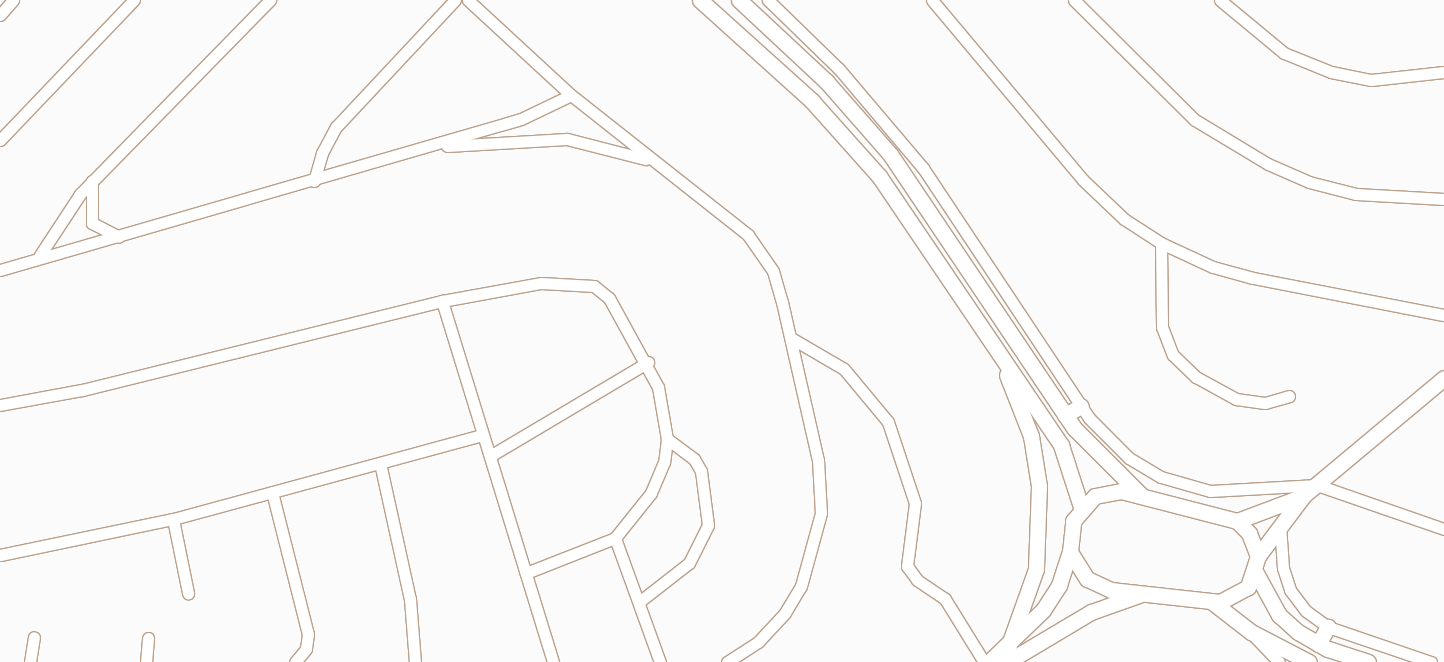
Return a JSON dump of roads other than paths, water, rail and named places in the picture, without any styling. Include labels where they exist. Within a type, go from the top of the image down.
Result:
[{"type":"street","points":[[0,15],[13,0]]},
{"type":"street","points":[[0,140],[134,0]]},
{"type":"street","points":[[40,255],[92,181],[270,0]]},
{"type":"street","points":[[314,181],[322,153],[336,127],[455,0]]},
{"type":"street","points":[[468,0],[571,94],[656,164],[717,208],[758,247],[773,271],[791,338],[819,469],[821,513],[816,541],[801,586],[785,613],[758,642],[727,662]]},
{"type":"street","points":[[700,0],[812,101],[859,152],[995,346],[1061,445],[1081,507]]},
{"type":"street","points":[[739,0],[826,81],[890,154],[1065,415],[1097,456],[1141,495]]},
{"type":"street","points":[[768,0],[844,76],[923,168],[1082,406],[1118,450],[1150,472],[1178,484],[1226,492],[1317,485],[1444,529]]},
{"type":"street","points":[[932,0],[1084,180],[1124,219],[1161,243],[1213,267],[1253,278],[1444,315]]},
{"type":"street","points":[[1074,0],[1194,120],[1268,164],[1309,182],[1356,194],[1444,199]]},
{"type":"street","points":[[1220,0],[1284,53],[1331,72],[1371,80],[1444,72]]},
{"type":"street","points":[[0,270],[40,255],[121,237],[521,119],[571,94]]},
{"type":"street","points":[[426,148],[567,139],[613,148],[656,164]]},
{"type":"street","points":[[92,181],[92,223],[121,237]]},
{"type":"street","points":[[1161,243],[1162,327],[1174,355],[1196,377],[1236,399],[1265,404],[1289,396]]},
{"type":"street","points":[[0,404],[82,390],[442,301],[541,283],[594,286],[609,298],[648,362],[658,387],[667,439],[664,462],[651,493],[615,538],[526,573]]},
{"type":"street","points":[[442,301],[553,662]]},
{"type":"street","points":[[791,338],[844,369],[888,422],[915,503],[907,566],[917,580],[945,600],[984,662]]},
{"type":"street","points":[[995,346],[1031,436],[1038,474],[1036,569],[1009,645]]},
{"type":"street","points":[[490,456],[648,362]]},
{"type":"street","points":[[1070,552],[1080,573],[1094,584],[1211,601],[1236,598],[1256,573],[1258,556],[1280,524],[1304,495],[1444,378]]},
{"type":"street","points":[[1065,415],[1082,406]]},
{"type":"street","points":[[0,555],[173,519],[482,435]]},
{"type":"street","points":[[639,602],[689,563],[708,525],[701,472],[694,459],[667,439]]},
{"type":"street","points":[[380,463],[410,599],[415,662]]},
{"type":"street","points":[[989,662],[1009,645],[1052,598],[1070,552],[1070,529],[1081,507],[1112,491],[1141,495],[1237,521],[1249,533],[1258,556]]},
{"type":"street","points":[[272,492],[308,634],[306,648],[295,662]]},
{"type":"street","points":[[1237,521],[1304,495]]},
{"type":"street","points":[[173,519],[188,593]]},
{"type":"street","points":[[1280,524],[1280,554],[1290,590],[1306,611],[1328,627],[1431,662]]},
{"type":"street","points":[[615,538],[660,662]]},
{"type":"street","points":[[1256,573],[1279,615],[1318,644],[1368,662]]},
{"type":"street","points":[[1007,662],[1103,607],[1157,592]]},
{"type":"street","points":[[1211,601],[1251,632],[1279,662]]},
{"type":"street","points":[[1318,644],[1328,627]]},
{"type":"street","points":[[1251,632],[1309,662]]},
{"type":"street","points":[[30,662],[34,637]]},
{"type":"street","points":[[146,662],[148,638]]}]
